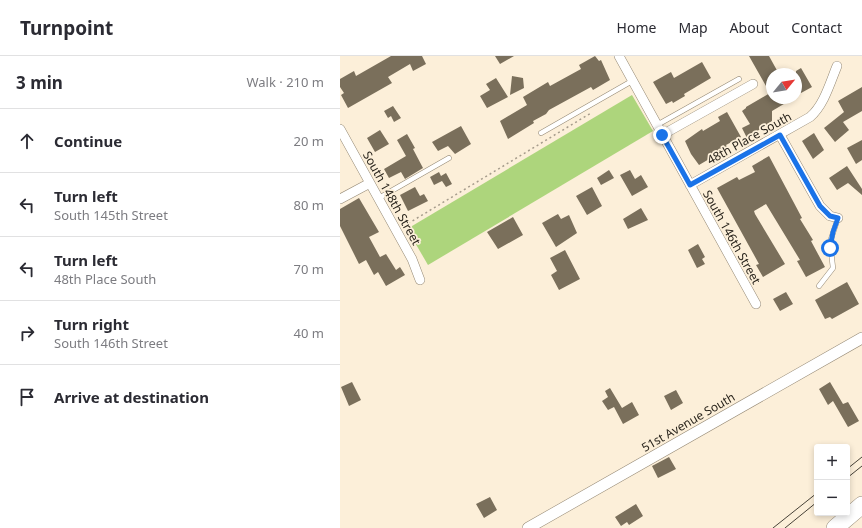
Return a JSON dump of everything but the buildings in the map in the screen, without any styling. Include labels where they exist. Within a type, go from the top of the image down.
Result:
[{"type":"highway","points":[[831,528],[856,511]]},
{"type":"highway","points":[[835,528],[856,511]]},
{"type":"street","name":"South 146th Street","points":[[618,56],[756,304]]},
{"type":"street","name":"48th Place South","points":[[690,185],[780,135],[816,112],[837,66]]},
{"type":"street","points":[[662,135],[753,84]]},
{"type":"street","name":"South 148th Street","points":[[340,129],[412,259],[420,280]]},
{"type":"street","points":[[780,135],[820,206],[830,216],[838,218]]},
{"type":"street","points":[[340,199],[370,183]]},
{"type":"street","name":"51st Avenue South","points":[[528,528],[862,338]]},
{"type":"lane","points":[[656,125],[739,79]]},
{"type":"lane","points":[[541,133],[632,81]]},
{"type":"lane","points":[[379,198],[449,158]]},
{"type":"lane","points":[[819,286],[833,268],[830,242],[838,218]]},
{"type":"path","points":[[396,230],[594,111]]},
{"type":"green space","points":[[632,95],[653,131],[428,265],[407,229]]},
{"type":"tram line","points":[[850,467],[862,457]]},
{"type":"tram line","points":[[850,476],[862,466]]},
{"type":"tram line","points":[[773,528],[814,495]]},
{"type":"tram line","points":[[785,528],[814,504]]},
{"type":"route","points":[[662,135],[690,185],[780,135],[820,206],[830,216],[838,218],[830,242],[830,248]]}]
